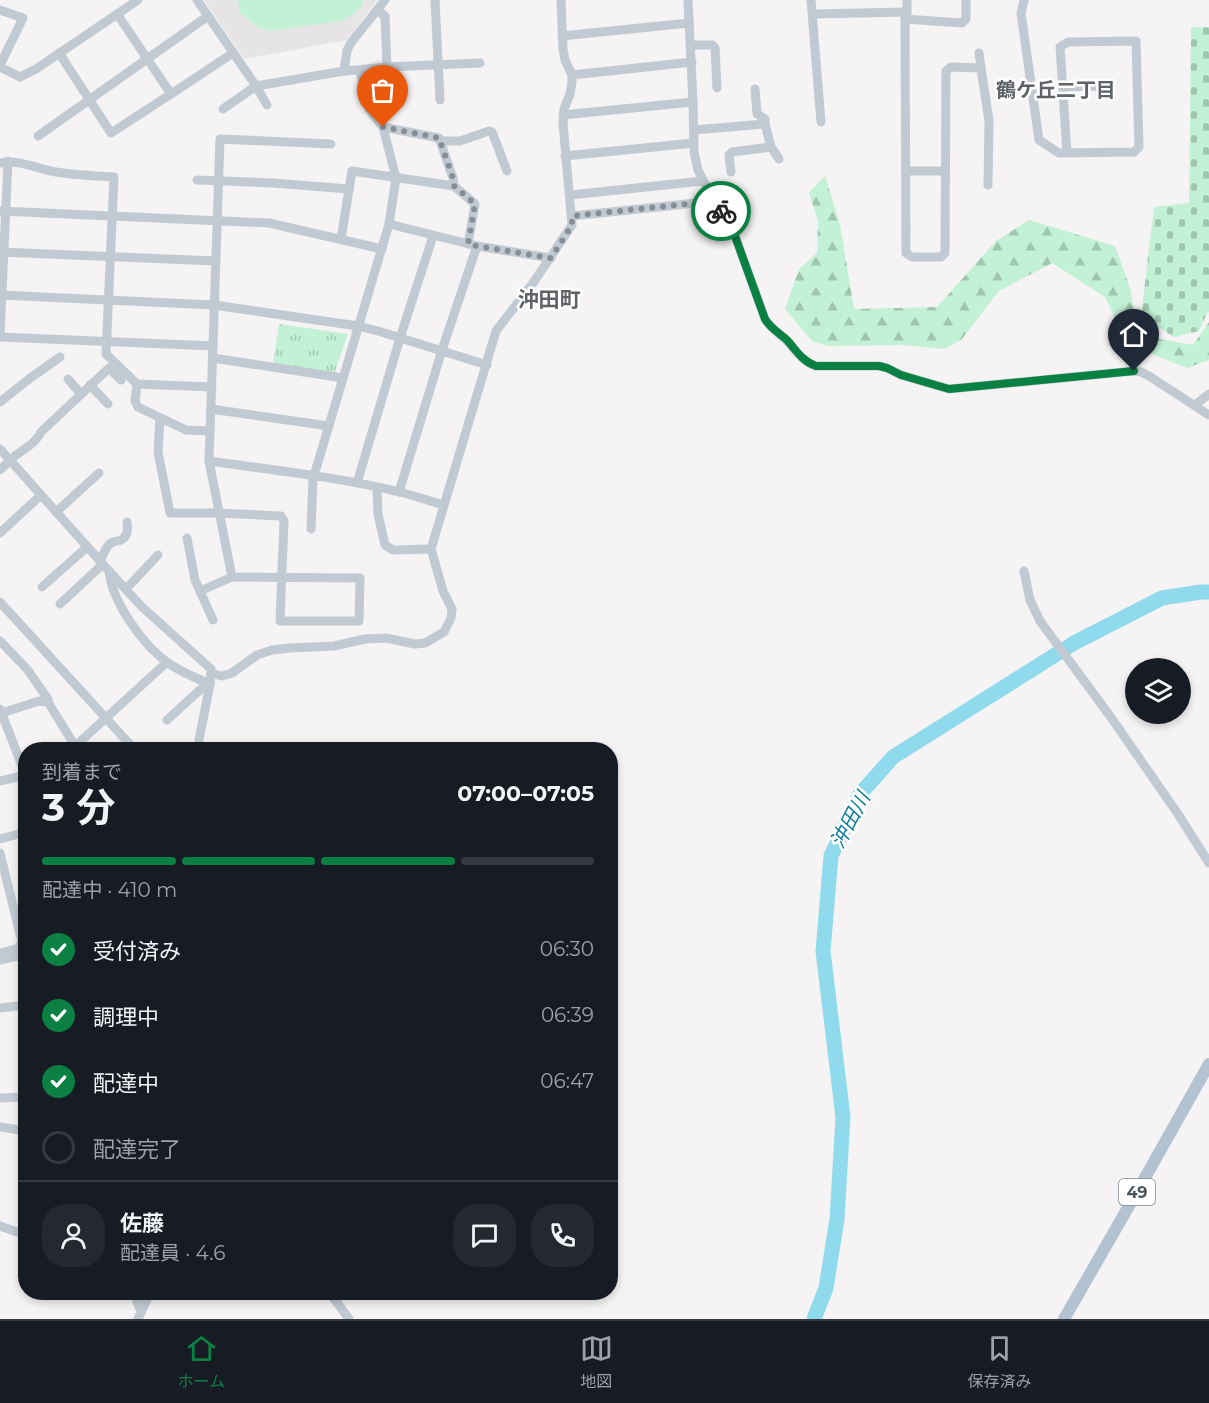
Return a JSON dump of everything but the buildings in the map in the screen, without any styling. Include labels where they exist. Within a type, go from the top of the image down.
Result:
[{"type":"main road","name":"49","points":[[1064,1319],[1209,1064]]},
{"type":"street","points":[[0,10],[23,18],[0,66],[20,77],[36,69],[138,0]]},
{"type":"street","points":[[197,0],[267,105]]},
{"type":"street","points":[[344,71],[350,44],[385,0]]},
{"type":"street","points":[[435,0],[440,100]]},
{"type":"street","points":[[211,673],[222,676],[232,673],[256,655],[272,650],[334,646],[365,639],[386,638],[415,644],[444,632],[451,618],[452,609],[431,549],[496,332],[551,258],[572,225],[563,116],[570,94],[572,75],[565,60],[561,0]]},
{"type":"street","points":[[688,0],[694,152],[698,170],[735,236],[767,323],[786,339],[798,355],[816,366],[879,366],[949,389],[1141,372],[1209,415]]},
{"type":"street","points":[[811,0],[821,122]]},
{"type":"street","points":[[907,0],[906,253],[912,257],[941,257],[945,253],[946,71],[951,67],[981,68]]},
{"type":"street","points":[[813,14],[906,16],[962,23],[966,19],[966,0]]},
{"type":"street","points":[[1024,0],[1021,13],[1039,140],[1059,153],[1067,153],[1134,152],[1139,147],[1136,36],[1068,42],[1060,47],[1067,153]]},
{"type":"street","points":[[376,10],[385,16],[387,67]]},
{"type":"street","points":[[117,14],[171,94]]},
{"type":"street","points":[[38,136],[208,16]]},
{"type":"street","points":[[562,36],[689,23]]},
{"type":"street","points":[[691,45],[712,45],[715,48],[717,88]]},
{"type":"street","points":[[59,53],[111,133],[233,53]]},
{"type":"street","points":[[979,53],[989,121],[988,185]]},
{"type":"street","points":[[572,75],[692,62]]},
{"type":"street","points":[[223,109],[256,86],[344,71],[480,63]]},
{"type":"street","points":[[311,529],[314,476],[389,224],[396,178],[383,127],[369,109],[360,70]]},
{"type":"street","points":[[1063,87],[1106,86]]},
{"type":"street","points":[[754,89],[756,114],[765,119],[771,147],[779,159]]},
{"type":"street","points":[[563,116],[693,102]]},
{"type":"street","points":[[694,130],[765,124]]},
{"type":"street","points":[[383,127],[439,138],[454,186]]},
{"type":"street","points":[[440,141],[459,141],[492,132],[507,171]]},
{"type":"street","points":[[232,577],[209,461],[220,139],[331,144]]},
{"type":"street","points":[[566,156],[694,143]]},
{"type":"street","points":[[730,172],[729,156],[732,152],[771,147]]},
{"type":"street","points":[[212,387],[137,384],[106,354],[106,342],[109,257],[114,177],[54,172],[4,162],[0,337],[106,342],[213,346]]},
{"type":"street","points":[[341,239],[352,171],[454,186],[475,204],[472,245],[399,492]]},
{"type":"street","points":[[906,171],[944,171]]},
{"type":"street","points":[[197,180],[349,189]]},
{"type":"street","points":[[570,195],[703,181]]},
{"type":"street","points":[[572,216],[715,201]]},
{"type":"street","points":[[3,211],[270,223],[382,249]]},
{"type":"street","points":[[389,224],[472,245],[551,258]]},
{"type":"street","points":[[357,483],[433,236]]},
{"type":"street","points":[[2,252],[215,261]]},
{"type":"street","points":[[1,295],[214,305],[358,327],[487,365]]},
{"type":"street","points":[[0,402],[60,357]]},
{"type":"street","points":[[213,358],[343,378]]},
{"type":"street","points":[[0,470],[32,445],[41,432],[109,368],[121,380]]},
{"type":"street","points":[[68,379],[81,394]]},
{"type":"street","points":[[137,384],[135,401],[138,407],[186,430],[210,431]]},
{"type":"street","points":[[90,386],[108,404]]},
{"type":"street","points":[[1195,405],[1209,394]]},
{"type":"street","points":[[211,409],[329,426]]},
{"type":"street","points":[[160,418],[158,452],[170,513],[281,516],[284,521],[282,577],[280,621],[359,621],[360,578],[282,577],[232,577],[200,591]]},
{"type":"street","points":[[0,449],[126,589],[211,669],[198,742]]},
{"type":"street","points":[[209,461],[357,483],[444,505]]},
{"type":"street","points":[[56,512],[99,473]]},
{"type":"street","points":[[377,488],[378,514],[385,545],[393,550],[431,549]]},
{"type":"street","points":[[0,532],[41,495]]},
{"type":"street","points":[[127,522],[125,537],[108,546],[104,566],[124,612],[140,635],[167,662],[210,684]]},
{"type":"street","points":[[187,538],[195,580],[213,620]]},
{"type":"street","points":[[42,587],[87,547]]},
{"type":"street","points":[[126,589],[158,555]]},
{"type":"street","points":[[60,604],[104,566]]},
{"type":"street","points":[[1024,571],[1030,600],[1042,624],[1165,794],[1209,863]]},
{"type":"street","points":[[0,602],[128,742]]},
{"type":"street","points":[[0,640],[27,669],[48,699],[70,742]]},
{"type":"street","points":[[79,742],[167,662]]},
{"type":"street","points":[[167,720],[201,689],[210,684]]},
{"type":"street","points":[[18,759],[3,724],[1,711],[39,701],[48,702]]},
{"type":"street","points":[[0,781],[18,777]]},
{"type":"street","points":[[0,839],[18,834]]},
{"type":"street","points":[[0,853],[5,893],[18,930]]},
{"type":"street","points":[[0,953],[18,948]]},
{"type":"street","points":[[0,960],[18,956]]},
{"type":"street","points":[[0,1008],[18,1006]]},
{"type":"street","points":[[0,1098],[18,1097]]},
{"type":"street","points":[[0,1127],[18,1130]]},
{"type":"street","points":[[0,1226],[18,1232]]},
{"type":"street","points":[[136,1300],[140,1315]]},
{"type":"street","points":[[140,1315],[147,1300]]},
{"type":"street","points":[[335,1300],[349,1319]]},
{"type":"shaded area","points":[[204,0],[377,0],[347,40],[244,59]]},
{"type":"green space","points":[[238,0],[363,0],[360,9],[342,21],[267,31],[240,13]]},
{"type":"green space","points":[[1191,27],[1209,27],[1209,312],[1199,331],[1174,337],[1141,316],[1154,207],[1189,203]]},
{"type":"green space","points":[[825,176],[840,224],[854,309],[937,307],[996,241],[1029,220],[1115,246],[1131,291],[1137,335],[1193,345],[1209,322],[1209,360],[1187,368],[1137,348],[1120,328],[1105,297],[1052,263],[999,291],[962,339],[944,349],[904,345],[828,346],[812,341],[785,309],[799,269],[817,253],[818,221],[809,193]]},
{"type":"green space","points":[[279,324],[348,334],[334,374],[273,364]]},
{"type":"waterway","name":"沖田川","points":[[814,1319],[826,1288],[837,1219],[843,1117],[823,951],[831,856],[860,794],[893,757],[1074,643],[1162,598],[1209,592]]},
{"type":"way so far","points":[[383,127],[439,138],[454,186],[475,204],[468,244],[551,258],[572,225],[572,216],[715,201],[721,211]]},
{"type":"district","name":"鶴ケ丘二丁目","points":[[1056,90]]},
{"type":"district","name":"沖田町","points":[[549,299]]},
{"type":"route","points":[[721,211],[735,236],[767,323],[811,365],[879,366],[949,389],[1134,371]]}]
